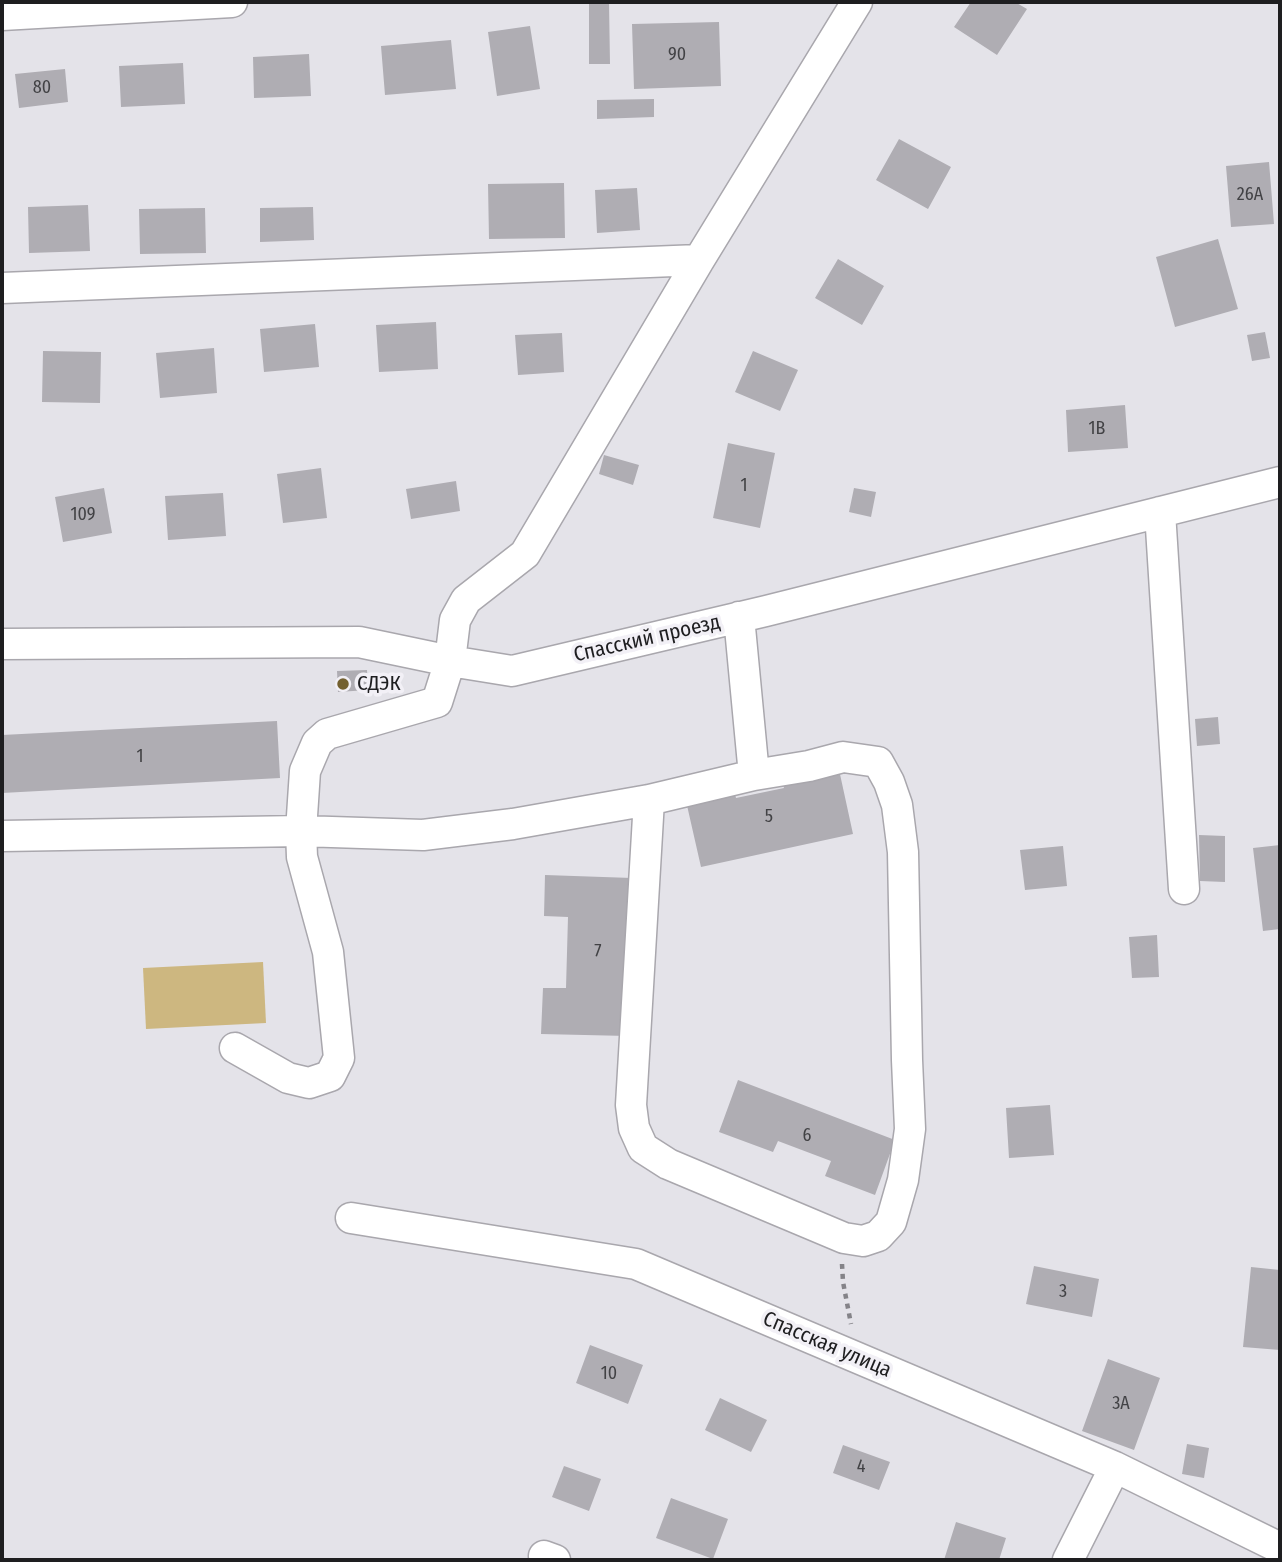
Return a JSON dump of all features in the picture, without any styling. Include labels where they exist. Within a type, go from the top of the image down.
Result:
[{"type":"street","points":[[2,15],[232,2]]},
{"type":"street","points":[[235,1048],[288,1078],[309,1083],[330,1076],[339,1058],[328,952],[302,857],[305,771],[317,743],[327,734],[437,702],[450,661],[455,620],[466,600],[525,554],[699,260],[857,2]]},
{"type":"street","points":[[2,288],[699,260]]},
{"type":"street","name":"Спасский проезд","points":[[2,644],[359,642],[512,671],[1280,482]]},
{"type":"street","points":[[1160,512],[1184,888]]},
{"type":"street","points":[[739,617],[754,775]]},
{"type":"street","points":[[2,836],[301,831],[423,835],[513,824],[649,800],[843,757],[878,762],[897,805],[902,852],[910,1129],[903,1180],[891,1222],[878,1236],[863,1241],[844,1238],[668,1164],[643,1148],[634,1128],[631,1105],[649,800]]},
{"type":"street","name":"Спасская улица","points":[[351,1218],[636,1264],[1115,1468],[1280,1548]]},
{"type":"street","points":[[1069,1560],[1115,1468]]},
{"type":"path","points":[[828,1232],[841,1254],[855,1357]]},
{"type":"shaded area","points":[[263,962],[266,1023],[146,1029],[143,968]]},
{"type":"building","points":[[589,2],[609,2],[610,64],[589,64]]},
{"type":"building","points":[[971,2],[1015,2],[1027,9],[997,55],[954,27]]},
{"type":"building","points":[[719,22],[721,86],[634,89],[632,24]]},
{"type":"building","points":[[530,26],[540,89],[497,96],[488,32]]},
{"type":"building","points":[[451,40],[456,89],[385,95],[381,46]]},
{"type":"building","points":[[309,54],[311,96],[254,98],[253,57]]},
{"type":"building","points":[[183,63],[185,104],[121,107],[119,66]]},
{"type":"building","points":[[65,69],[68,102],[19,108],[15,74]]},
{"type":"building","points":[[654,99],[654,117],[597,119],[597,100]]},
{"type":"building","points":[[899,139],[951,167],[928,209],[876,180]]},
{"type":"building","points":[[1269,162],[1274,224],[1231,227],[1226,166]]},
{"type":"building","points":[[564,183],[565,238],[489,239],[488,184]]},
{"type":"building","points":[[637,188],[640,230],[597,233],[595,190]]},
{"type":"building","points":[[88,205],[90,251],[29,253],[28,207]]},
{"type":"building","points":[[313,207],[314,240],[260,242],[260,208]]},
{"type":"building","points":[[205,208],[206,253],[140,254],[139,209]]},
{"type":"building","points":[[1218,239],[1238,309],[1175,327],[1156,257]]},
{"type":"building","points":[[838,259],[884,286],[862,325],[815,298]]},
{"type":"building","points":[[436,322],[438,369],[379,372],[376,325]]},
{"type":"building","points":[[315,324],[319,367],[264,372],[260,329]]},
{"type":"building","points":[[1265,332],[1270,358],[1252,361],[1247,335]]},
{"type":"building","points":[[562,333],[564,372],[518,375],[515,335]]},
{"type":"building","points":[[214,348],[217,393],[160,398],[156,353]]},
{"type":"building","points":[[43,351],[101,352],[100,403],[42,402]]},
{"type":"building","points":[[753,351],[798,370],[780,411],[735,392]]},
{"type":"building","points":[[1125,405],[1128,448],[1068,452],[1066,410]]},
{"type":"building","points":[[728,443],[775,453],[760,528],[713,518]]},
{"type":"building","points":[[604,455],[639,465],[633,485],[599,474]]},
{"type":"building","points":[[321,468],[327,518],[283,523],[277,474]]},
{"type":"building","points":[[456,481],[460,511],[411,519],[406,489]]},
{"type":"building","points":[[104,488],[112,533],[63,542],[55,497]]},
{"type":"building","points":[[854,488],[876,492],[871,517],[849,512]]},
{"type":"building","points":[[223,493],[226,536],[168,540],[165,496]]},
{"type":"building","points":[[367,670],[368,690],[338,692],[337,671]]},
{"type":"building","points":[[1218,717],[1220,744],[1197,746],[1195,719]]},
{"type":"building","points":[[277,721],[280,778],[2,793],[2,735]]},
{"type":"building","points":[[838,765],[853,834],[701,867],[686,801],[734,790],[736,798],[784,788],[781,777]]},
{"type":"building","points":[[1199,835],[1225,836],[1225,882],[1200,881]]},
{"type":"building","points":[[1280,845],[1280,929],[1263,931],[1253,848]]},
{"type":"building","points":[[1063,846],[1067,886],[1025,890],[1020,850]]},
{"type":"building","points":[[545,875],[632,878],[628,1036],[541,1034],[543,988],[566,988],[568,917],[544,916]]},
{"type":"building","points":[[1157,935],[1159,977],[1132,978],[1129,937]]},
{"type":"building","points":[[738,1080],[895,1140],[875,1195],[825,1176],[831,1161],[778,1141],[773,1152],[719,1132]]},
{"type":"building","points":[[1050,1105],[1054,1155],[1009,1158],[1006,1108]]},
{"type":"building","points":[[1034,1266],[1099,1279],[1092,1317],[1026,1304]]},
{"type":"building","points":[[1251,1267],[1280,1270],[1280,1350],[1243,1347]]},
{"type":"building","points":[[590,1345],[643,1365],[628,1404],[576,1383]]},
{"type":"building","points":[[1108,1359],[1160,1378],[1134,1450],[1082,1431]]},
{"type":"building","points":[[720,1398],[767,1420],[751,1452],[705,1430]]},
{"type":"building","points":[[1187,1444],[1209,1448],[1204,1478],[1182,1474]]},
{"type":"building","points":[[843,1445],[890,1462],[879,1490],[833,1473]]},
{"type":"building","points":[[564,1466],[601,1479],[589,1511],[552,1497]]},
{"type":"building","points":[[671,1498],[728,1519],[713,1559],[656,1538]]},
{"type":"building","points":[[956,1522],[1006,1538],[999,1560],[944,1560]]},
{"type":"place","name":"СДЭК","points":[[343,684]]}]
